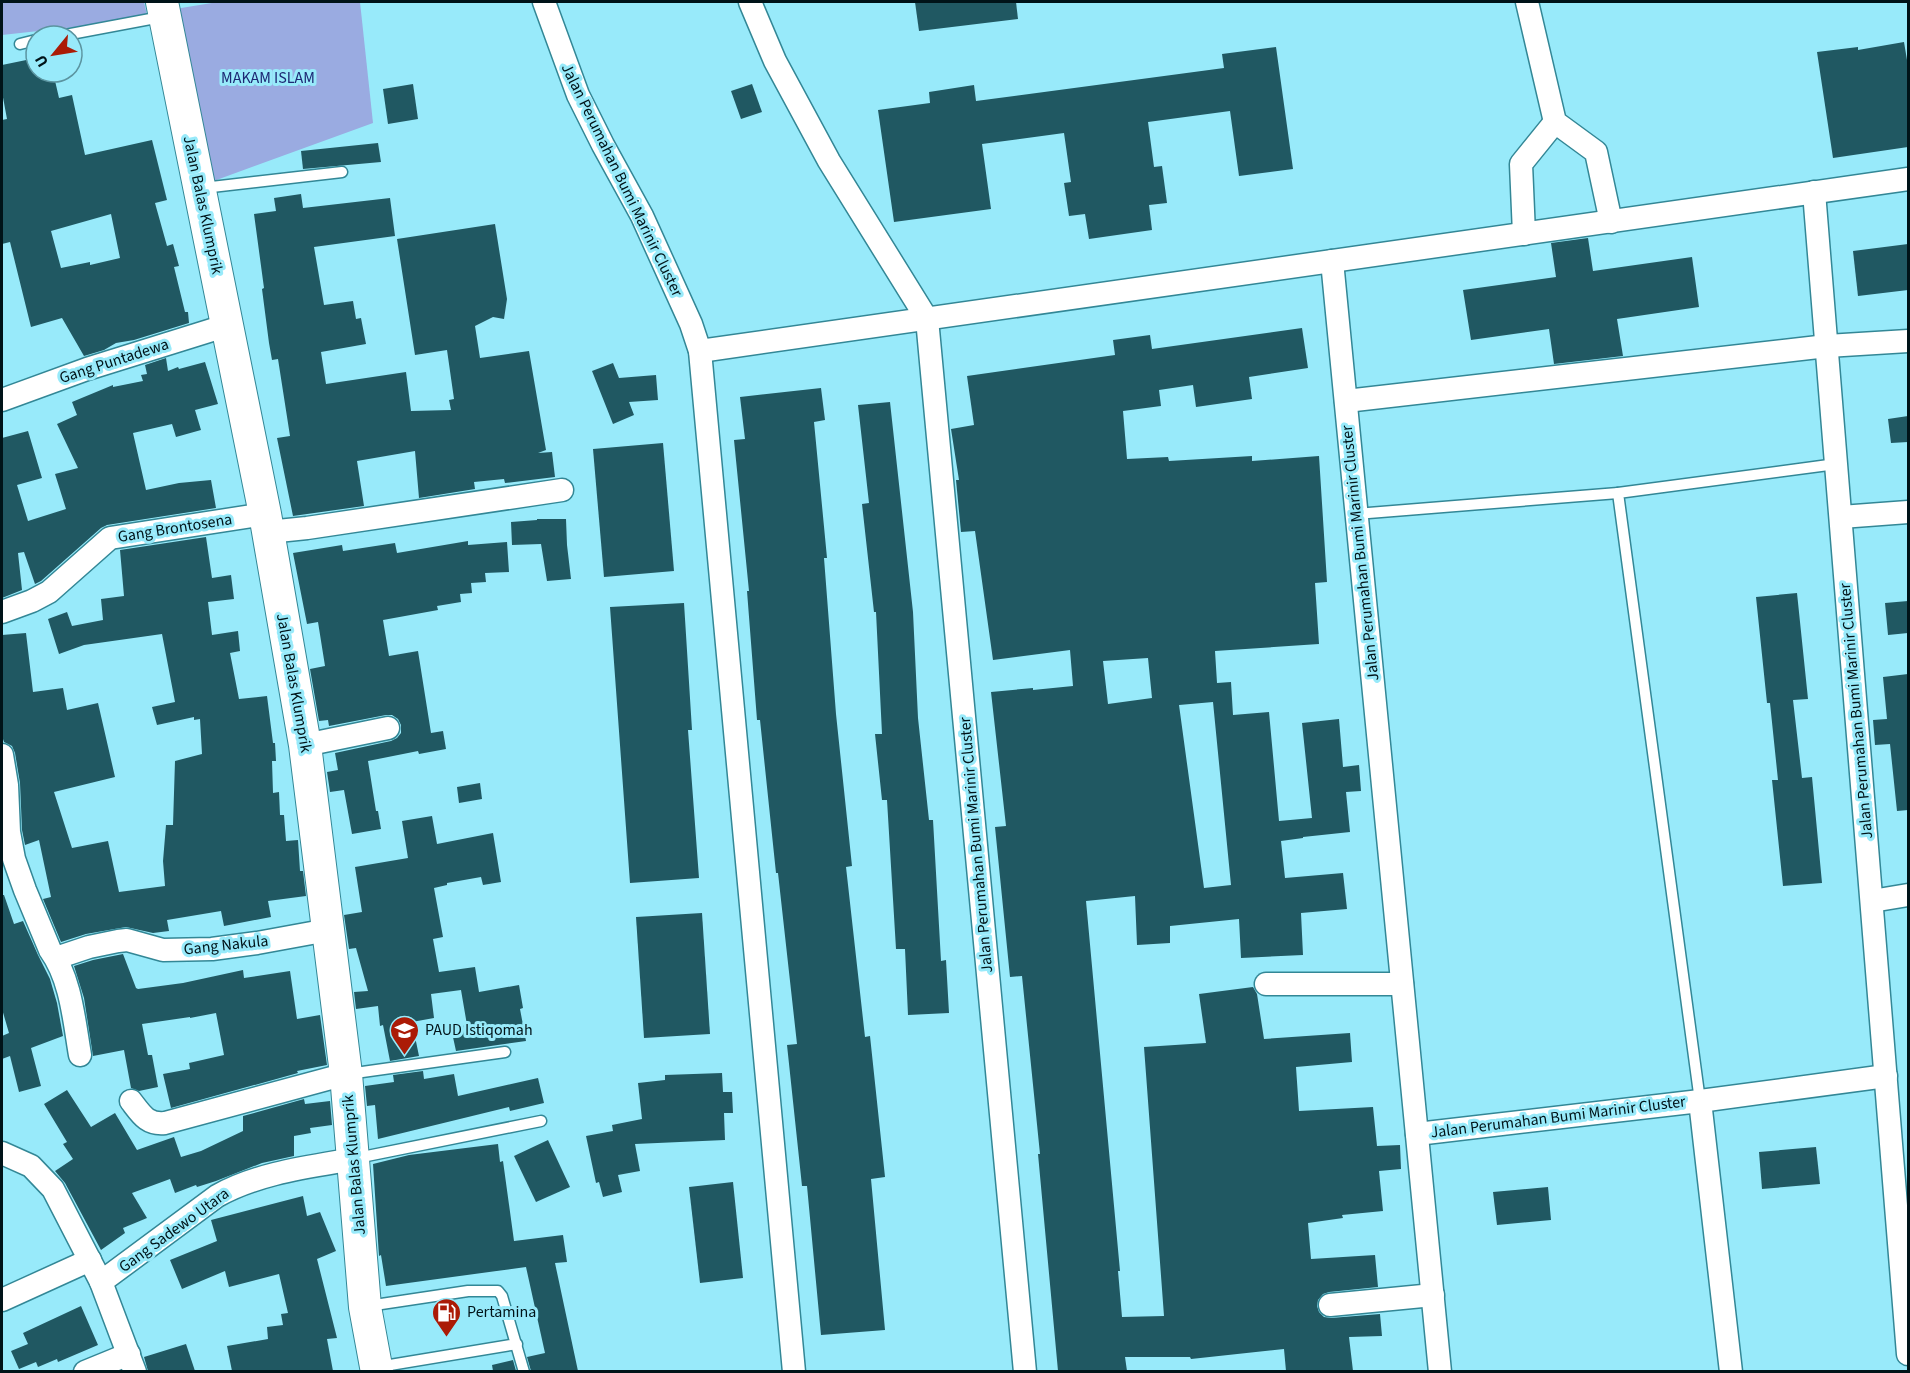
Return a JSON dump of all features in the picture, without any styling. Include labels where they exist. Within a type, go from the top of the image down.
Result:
[{"type":"street","name":"Jalan Perumahan Bumi Marinir Cluster","points":[[750,2],[775,61],[829,161],[927,319],[1025,1371]]},
{"type":"street","points":[[1527,2],[1555,122],[1596,152],[1611,222]]},
{"type":"street","name":"Jalan Perumahan Bumi Marinir Cluster","points":[[551,3],[578,95],[642,216],[691,324],[700,351],[794,1371]]},
{"type":"street","name":"Jalan Balas Klumprik","points":[[163,9],[228,325],[305,745],[346,1074],[365,1307],[377,1370]]},
{"type":"street","points":[[1524,234],[1521,164],[1555,122]]},
{"type":"street","points":[[700,351],[1908,179]]},
{"type":"street","name":"Jalan Perumahan Bumi Marinir Cluster","points":[[1814,192],[1908,1354]]},
{"type":"street","name":"Jalan Perumahan Bumi Marinir Cluster","points":[[1332,261],[1440,1371]]},
{"type":"street","name":"Gang Puntadewa","points":[[2,400],[87,369],[228,325]]},
{"type":"street","points":[[1827,346],[1908,341]]},
{"type":"street","name":"Jalan Perumahan Bumi Marinir Cluster","points":[[1346,401],[1827,346]]},
{"type":"street","name":"Gang Brontosena","points":[[2,612],[49,592],[110,538],[266,523],[307,528],[562,490]]},
{"type":"street","points":[[1840,517],[1908,512]]},
{"type":"street","points":[[305,745],[388,728]]},
{"type":"street","points":[[2,755],[7,785],[9,832],[14,859],[45,940],[56,958],[72,1006],[80,1054]]},
{"type":"street","points":[[1872,901],[1908,895]]},
{"type":"street","name":"Gang Nakula","points":[[56,958],[89,947],[127,940],[163,950],[212,949],[328,930]]},
{"type":"street","points":[[1266,984],[1402,984]]},
{"type":"street","points":[[131,1101],[148,1121],[159,1124],[346,1074]]},
{"type":"street","name":"Jalan Perumahan Bumi Marinir Cluster","points":[[1417,1134],[1700,1101],[1886,1076]]},
{"type":"street","name":"Jalan Perumahan Bumi Marinir Cluster","points":[[1700,1101],[1731,1371]]},
{"type":"street","points":[[2,1153],[31,1166],[53,1189],[101,1282],[132,1363],[85,1371]]},
{"type":"street","name":"Gang Sadewo Utara","points":[[101,1282],[217,1196],[234,1187],[312,1166],[354,1159]]},
{"type":"street","points":[[2,1300],[90,1260]]},
{"type":"street","points":[[1330,1305],[1432,1295]]},
{"type":"lane","points":[[84,30],[163,9]]},
{"type":"lane","points":[[20,44],[24,43]]},
{"type":"lane","points":[[199,189],[342,172]]},
{"type":"lane","points":[[1356,514],[1618,493],[1836,464]]},
{"type":"lane","points":[[1618,493],[1700,1101]]},
{"type":"lane","points":[[346,1074],[505,1052]]},
{"type":"lane","points":[[354,1159],[541,1121]]},
{"type":"lane","points":[[365,1307],[468,1291],[498,1291],[502,1296],[524,1371]]},
{"type":"lane","points":[[377,1370],[516,1344]]},
{"type":"green space","points":[[2,2],[144,2],[148,19],[84,26],[84,24],[24,24],[24,33],[2,35]]},
{"type":"green space","name":"MAKAM ISLAM","points":[[218,2],[360,2],[373,123],[211,182],[175,9]]},
{"type":"building","points":[[915,2],[1016,2],[1018,19],[919,31]]},
{"type":"building","points":[[1904,42],[1908,66],[1908,147],[1833,158],[1817,52],[1858,47],[1858,50]]},
{"type":"building","points":[[1276,47],[1293,169],[1239,176],[1230,111],[1148,122],[1154,167],[1162,166],[1167,203],[1149,205],[1152,230],[1089,239],[1085,214],[1069,216],[1064,183],[1071,182],[1064,133],[982,144],[991,209],[894,222],[878,110],[930,103],[929,92],[974,85],[976,101],[1224,68],[1222,54]]},
{"type":"building","points":[[24,60],[24,84],[56,84],[59,98],[72,95],[85,155],[152,140],[167,200],[155,203],[167,246],[173,244],[179,266],[174,267],[185,312],[188,312],[189,323],[134,340],[116,343],[104,350],[84,356],[62,318],[31,327],[10,242],[2,244],[2,120],[7,119],[2,92],[2,65]],"holes":[[[111,214],[120,258],[90,265],[90,262],[61,268],[51,231]]]},
{"type":"building","points":[[413,84],[418,119],[388,124],[383,89]]},
{"type":"building","points":[[752,84],[762,112],[741,119],[731,91]]},
{"type":"building","points":[[378,143],[381,162],[303,169],[301,151]]},
{"type":"building","points":[[301,194],[303,208],[390,198],[395,236],[314,247],[324,305],[353,301],[356,319],[361,318],[366,344],[321,352],[326,384],[406,372],[411,411],[451,410],[449,400],[454,399],[447,350],[415,355],[397,239],[495,224],[507,299],[504,319],[493,317],[475,326],[480,358],[529,351],[546,450],[538,453],[552,452],[555,477],[505,483],[504,479],[474,482],[475,489],[419,498],[415,451],[357,461],[364,506],[293,516],[277,438],[290,436],[278,359],[272,360],[269,343],[254,214],[276,211],[274,198]]},
{"type":"building","points":[[1588,238],[1593,271],[1692,257],[1699,307],[1617,319],[1623,356],[1554,364],[1549,329],[1471,340],[1463,290],[1556,277],[1551,243]]},
{"type":"building","points":[[1908,244],[1908,290],[1858,296],[1853,251]]},
{"type":"building","points":[[1302,328],[1308,368],[1249,377],[1252,399],[1196,407],[1193,385],[1159,390],[1161,406],[1123,411],[1127,459],[1168,457],[1169,461],[1252,456],[1252,461],[1319,456],[1327,582],[1315,583],[1319,644],[1215,651],[1217,683],[1231,682],[1233,715],[1269,712],[1279,821],[1312,818],[1302,723],[1339,719],[1343,767],[1359,765],[1361,791],[1346,792],[1350,832],[1281,841],[1285,878],[1343,873],[1347,909],[1301,913],[1303,955],[1241,958],[1239,919],[1170,926],[1170,943],[1137,945],[1135,896],[1086,901],[1120,1271],[1118,1271],[1122,1317],[1164,1316],[1144,1047],[1206,1043],[1199,994],[1253,987],[1257,994],[1264,1039],[1350,1033],[1352,1062],[1296,1067],[1299,1111],[1373,1107],[1377,1146],[1400,1145],[1401,1169],[1379,1171],[1383,1211],[1342,1215],[1343,1218],[1308,1223],[1311,1259],[1375,1255],[1378,1287],[1329,1292],[1323,1294],[1318,1300],[1319,1312],[1324,1317],[1380,1314],[1382,1336],[1349,1337],[1353,1371],[1286,1371],[1284,1349],[1191,1359],[1190,1357],[1125,1357],[1127,1371],[1058,1371],[1022,976],[1010,977],[995,827],[1006,826],[991,692],[1073,686],[1070,650],[993,660],[975,531],[961,532],[956,480],[959,480],[951,429],[974,425],[967,376],[1115,355],[1113,340],[1150,335],[1152,349]],"holes":[[[1148,658],[1152,698],[1108,704],[1103,661]],[[1213,702],[1231,885],[1204,888],[1179,705]]]},
{"type":"building","points":[[166,358],[168,371],[205,362],[218,404],[195,410],[201,430],[176,437],[172,424],[133,433],[146,490],[179,483],[211,480],[216,508],[107,525],[35,584],[24,552],[18,553],[22,590],[2,598],[2,438],[28,431],[42,478],[17,485],[28,521],[66,509],[55,474],[78,468],[57,424],[77,415],[72,402],[113,385],[113,387],[143,381],[141,375],[147,374],[145,365]]},
{"type":"building","points":[[613,363],[619,378],[656,375],[658,400],[629,402],[634,415],[613,424],[592,371]]},
{"type":"building","points":[[821,388],[825,420],[814,422],[827,558],[824,558],[836,714],[852,866],[846,867],[865,1037],[870,1036],[885,1177],[871,1179],[885,1330],[821,1335],[807,1186],[802,1186],[787,1045],[797,1044],[760,720],[757,720],[747,591],[749,591],[734,440],[745,439],[740,397]]},
{"type":"building","points":[[890,402],[913,612],[918,718],[929,820],[933,820],[941,961],[946,960],[949,1013],[908,1015],[905,949],[896,949],[887,800],[882,800],[875,734],[882,734],[876,612],[874,612],[862,504],[869,503],[858,405]]},
{"type":"building","points":[[1908,416],[1908,442],[1891,443],[1888,419]]},
{"type":"building","points":[[663,443],[674,571],[604,577],[593,449]]},
{"type":"building","points":[[566,519],[571,579],[547,581],[541,544],[512,545],[511,522]]},
{"type":"building","points":[[206,537],[212,578],[231,575],[234,599],[208,602],[212,635],[238,631],[240,651],[230,653],[239,699],[267,696],[273,743],[275,743],[276,761],[272,761],[273,793],[279,792],[280,815],[284,815],[286,841],[298,840],[300,871],[303,871],[306,896],[268,901],[271,917],[224,926],[221,911],[167,920],[169,931],[153,933],[126,927],[86,934],[61,942],[43,899],[51,897],[39,840],[25,845],[15,753],[12,746],[4,742],[2,736],[2,635],[26,633],[33,692],[63,688],[67,710],[98,703],[115,777],[54,792],[72,848],[108,841],[119,892],[165,886],[163,861],[166,825],[173,825],[175,761],[202,754],[200,719],[194,720],[194,717],[157,725],[152,707],[175,702],[162,634],[84,645],[59,654],[48,619],[67,612],[72,626],[103,620],[101,599],[124,596],[120,550]]},
{"type":"building","points":[[468,541],[468,545],[507,542],[509,572],[485,573],[486,582],[471,583],[472,593],[460,594],[461,602],[437,606],[438,610],[383,620],[389,656],[418,651],[431,733],[443,731],[446,749],[419,754],[418,751],[368,761],[381,829],[352,834],[344,790],[330,792],[327,772],[338,770],[335,753],[391,741],[401,733],[401,725],[392,715],[329,726],[328,720],[319,721],[310,669],[325,666],[318,622],[307,624],[293,553],[342,545],[343,551],[395,543],[397,553]]},
{"type":"building","points":[[1797,593],[1808,699],[1793,700],[1802,778],[1812,777],[1822,883],[1783,886],[1772,780],[1778,780],[1756,597]]},
{"type":"building","points":[[1908,601],[1908,633],[1888,635],[1885,603]]},
{"type":"building","points":[[684,603],[692,730],[688,730],[699,878],[630,883],[610,607]]},
{"type":"building","points":[[1908,674],[1908,810],[1897,811],[1890,744],[1875,745],[1873,720],[1887,719],[1883,677]]},
{"type":"building","points":[[480,783],[482,799],[459,803],[457,787]]},
{"type":"building","points":[[432,816],[437,844],[493,833],[501,882],[483,885],[481,877],[447,883],[447,885],[434,888],[443,937],[433,939],[439,972],[475,967],[479,992],[519,985],[523,1008],[520,1009],[526,1041],[456,1051],[451,1028],[467,1025],[461,990],[431,994],[434,1018],[412,1022],[419,1056],[390,1061],[383,1025],[380,1026],[378,1006],[356,1009],[354,992],[368,991],[356,948],[349,949],[344,915],[362,912],[355,867],[408,858],[402,821]]},
{"type":"building","points":[[2,895],[4,895],[14,924],[23,921],[50,979],[63,1036],[31,1048],[41,1086],[19,1092],[10,1056],[2,1059],[2,1036],[9,1033],[2,1009]]},
{"type":"building","points":[[702,913],[710,1034],[644,1038],[636,917]]},
{"type":"building","points":[[123,954],[138,989],[183,983],[243,970],[244,978],[290,971],[297,1019],[320,1015],[327,1065],[297,1071],[298,1073],[171,1108],[163,1074],[190,1069],[189,1063],[224,1055],[216,1013],[142,1024],[148,1055],[152,1055],[158,1087],[139,1091],[131,1088],[124,1050],[93,1056],[84,998],[74,966]]},
{"type":"building","points":[[423,1071],[424,1079],[454,1074],[458,1096],[538,1078],[544,1103],[510,1111],[509,1107],[378,1139],[375,1105],[367,1106],[365,1086],[394,1082],[393,1075]]},
{"type":"building","points":[[722,1073],[723,1092],[732,1092],[733,1113],[724,1113],[725,1140],[635,1144],[640,1171],[618,1175],[622,1192],[603,1197],[599,1182],[596,1183],[586,1136],[613,1131],[612,1125],[642,1119],[638,1083],[665,1080],[665,1075]]},
{"type":"building","points":[[67,1090],[91,1127],[115,1113],[137,1150],[174,1137],[181,1157],[201,1151],[243,1131],[243,1116],[304,1099],[305,1104],[330,1101],[332,1125],[310,1128],[311,1133],[294,1136],[294,1156],[262,1163],[216,1181],[175,1193],[170,1179],[132,1193],[147,1218],[123,1228],[125,1233],[101,1250],[65,1183],[55,1171],[73,1159],[63,1144],[67,1142],[44,1104]]},
{"type":"building","points":[[548,1140],[570,1187],[536,1202],[514,1156]]},
{"type":"building","points":[[498,1144],[500,1162],[503,1161],[514,1241],[563,1235],[567,1262],[555,1263],[578,1371],[531,1371],[527,1357],[545,1353],[526,1267],[386,1286],[381,1255],[379,1256],[373,1164],[409,1155]]},
{"type":"building","points":[[1816,1147],[1820,1184],[1762,1189],[1759,1152]]},
{"type":"building","points":[[733,1182],[743,1278],[700,1283],[689,1187]]},
{"type":"building","points":[[1548,1187],[1551,1220],[1497,1225],[1493,1192]]},
{"type":"building","points":[[303,1196],[307,1216],[320,1212],[336,1251],[317,1259],[337,1338],[327,1339],[333,1371],[232,1371],[227,1346],[268,1339],[267,1327],[283,1325],[281,1314],[288,1313],[279,1274],[229,1287],[225,1271],[182,1289],[170,1260],[217,1241],[211,1220]]},
{"type":"building","points":[[81,1306],[98,1345],[58,1362],[57,1359],[38,1367],[36,1362],[19,1369],[11,1351],[28,1344],[23,1333]]},
{"type":"building","points":[[186,1344],[195,1371],[148,1371],[144,1357]]},
{"type":"building","points":[[513,1360],[516,1371],[493,1371],[492,1365]]},
{"type":"place","name":"PAUD Istiqomah","points":[[404,1056]]},
{"type":"place","name":"Pertamina","points":[[446,1338]]}]
